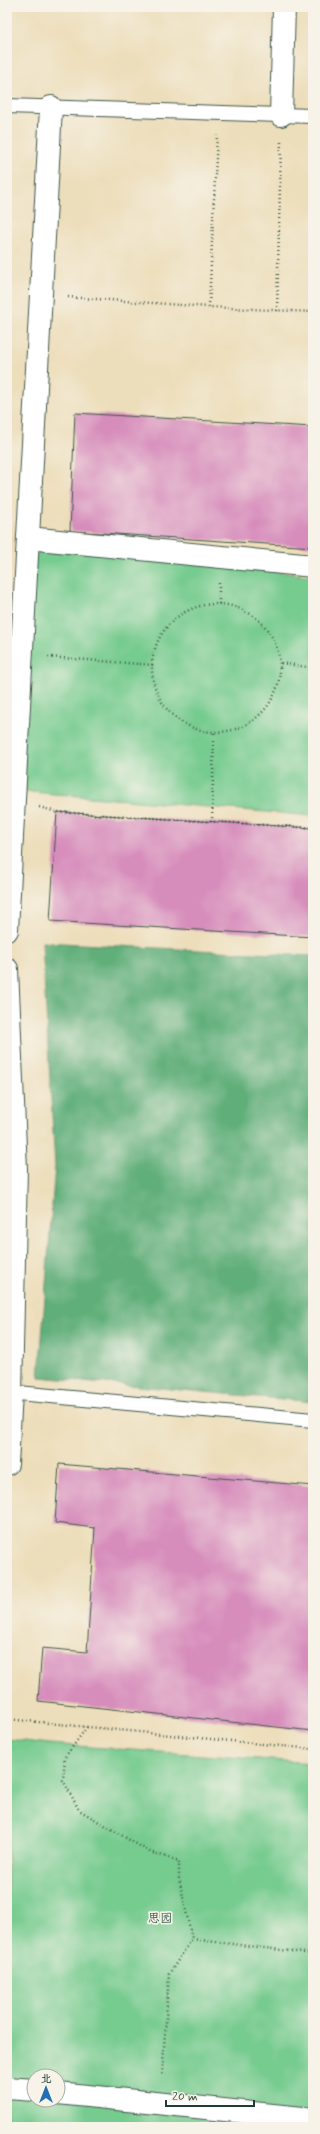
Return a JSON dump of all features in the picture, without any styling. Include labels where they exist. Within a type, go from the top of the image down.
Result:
[{"type":"street","points":[[281,115],[284,7]]},
{"type":"street","points":[[7,930],[22,656],[15,621],[28,538],[51,107]]},
{"type":"street","points":[[28,538],[313,566]]},
{"type":"street","points":[[7,970],[16,1169],[7,1464]]},
{"type":"street","points":[[7,2088],[26,2089]]},
{"type":"street","points":[[66,2094],[313,2119]]},
{"type":"lane","points":[[7,106],[313,116]]},
{"type":"lane","points":[[9,1392],[313,1420]]},
{"type":"path","points":[[209,307],[218,113]]},
{"type":"path","points":[[277,311],[281,115]]},
{"type":"path","points":[[41,295],[209,307],[313,312]]},
{"type":"path","points":[[210,604],[230,605],[249,613],[265,626],[276,643],[281,663],[279,683],[270,703],[255,719],[236,729],[214,732],[193,727],[174,716],[160,699],[153,678],[153,665],[153,657],[160,636],[173,620],[190,609],[210,604]]},
{"type":"path","points":[[22,656],[153,665]]},
{"type":"path","points":[[281,663],[313,668]]},
{"type":"path","points":[[212,822],[214,732]]},
{"type":"path","points":[[14,799],[57,812],[313,828]]},
{"type":"path","points":[[7,1719],[313,1749]]},
{"type":"path","points":[[87,1727],[65,1757],[64,1780],[79,1810],[150,1852],[179,1861],[179,1878],[192,1938],[169,1974],[160,2103]]},
{"type":"path","points":[[192,1938],[313,1954]]},
{"type":"green space","points":[[34,545],[313,576],[313,816],[20,791]]},
{"type":"green space","points":[[42,942],[313,956],[313,1402],[39,1377],[55,1166]]},
{"type":"green space","name":"思园","points":[[8,1739],[49,1744],[313,1763],[313,2127],[7,2127]]},
{"type":"building","points":[[75,413],[313,427],[313,547],[70,531]]},
{"type":"building","points":[[57,812],[313,828],[313,937],[50,921]]},
{"type":"building","points":[[59,1464],[313,1486],[313,1731],[38,1701],[42,1648],[87,1652],[95,1528],[55,1523]]}]
